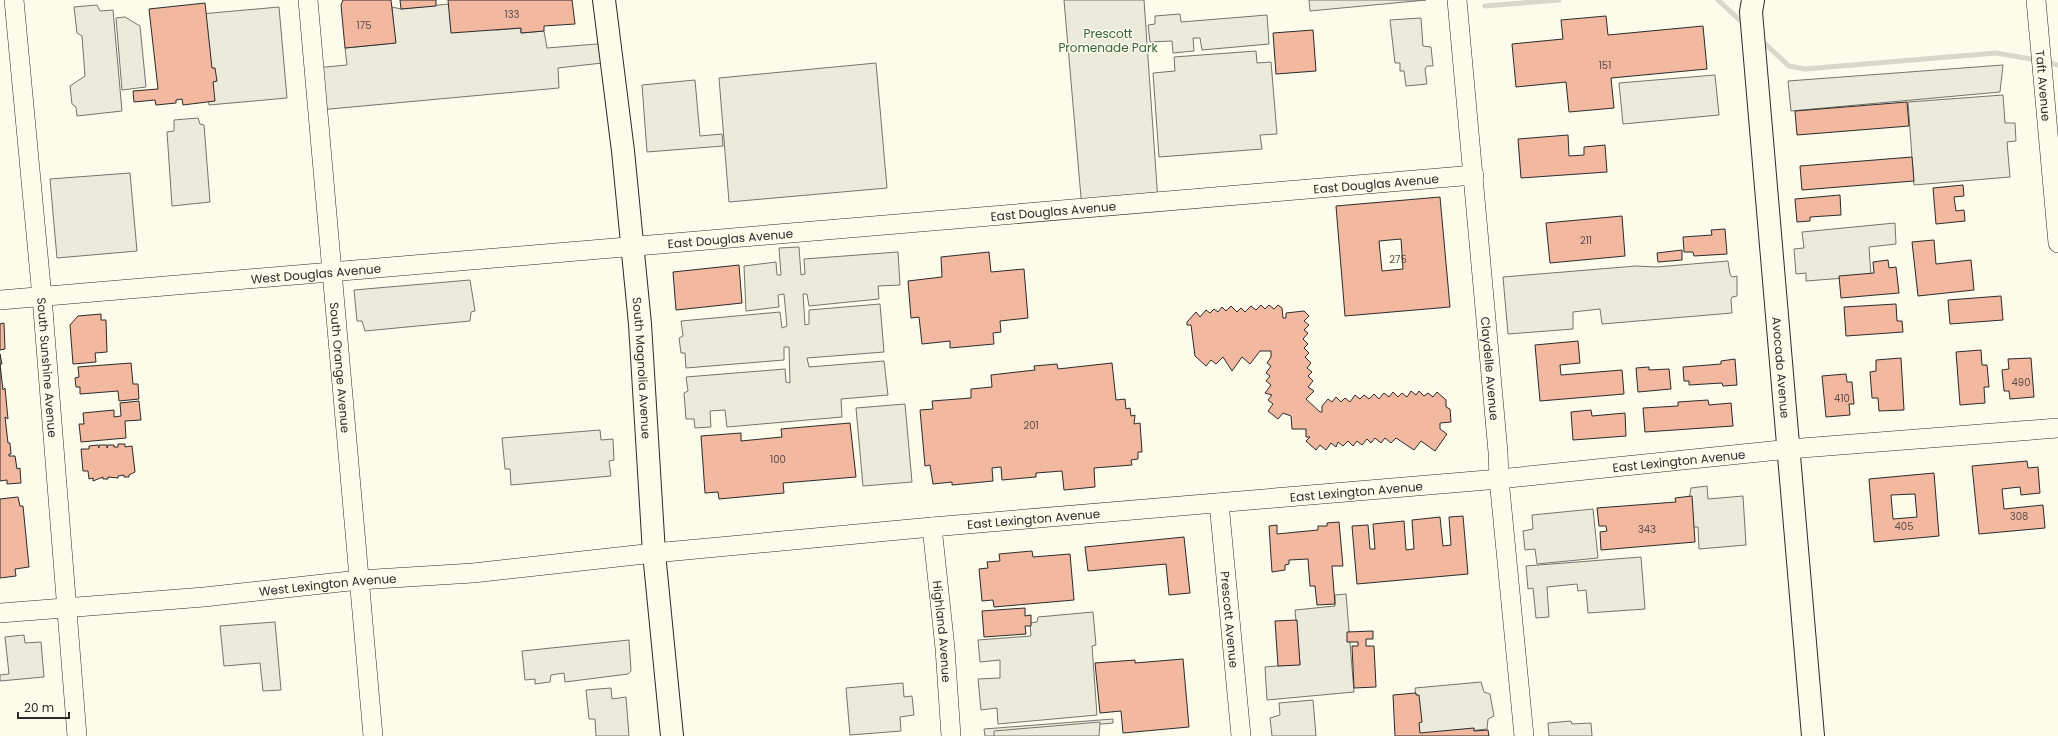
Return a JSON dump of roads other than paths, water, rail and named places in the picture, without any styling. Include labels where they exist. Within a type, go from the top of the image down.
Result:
[{"type":"main road","name":"South Magnolia Avenue","points":[[604,0],[623,151],[641,343],[654,553],[672,736]]},
{"type":"main road","name":"Avocado Avenue","points":[[1753,0],[1751,12],[1813,736]]},
{"type":"street","name":"South Sunshine Avenue","points":[[14,0],[42,297],[77,736]]},
{"type":"street","name":"South Orange Avenue","points":[[308,0],[373,736]]},
{"type":"street","name":"Claydelle Avenue","points":[[1457,0],[1498,444],[1499,479],[1524,736]]},
{"type":"street","name":"Taft Avenue","points":[[2036,0],[2058,243]]},
{"type":"street","name":"East Douglas Avenue","points":[[632,248],[1474,175]]},
{"type":"street","name":"West Douglas Avenue","points":[[0,300],[632,248]]},
{"type":"street","name":"East Lexington Avenue","points":[[654,553],[932,527],[1499,479],[1789,450],[2058,428]]},
{"type":"street","name":"Prescott Avenue","points":[[1219,503],[1241,736]]},
{"type":"street","name":"Highland Avenue","points":[[932,527],[945,648],[951,736]]},
{"type":"street","name":"West Lexington Avenue","points":[[0,613],[66,606],[204,597],[359,580],[473,573],[654,553]]},
{"type":"waterway","points":[[1485,6],[1559,0]]},
{"type":"waterway","points":[[1718,0],[1745,25]]},
{"type":"waterway","points":[[1760,39],[1789,66],[1805,69],[1996,53],[2037,60]]},
{"type":"waterway","points":[[2045,62],[2058,65]]},
{"type":"park label","name":"Prescott Promenade Park","points":[[1108,40]]}]
